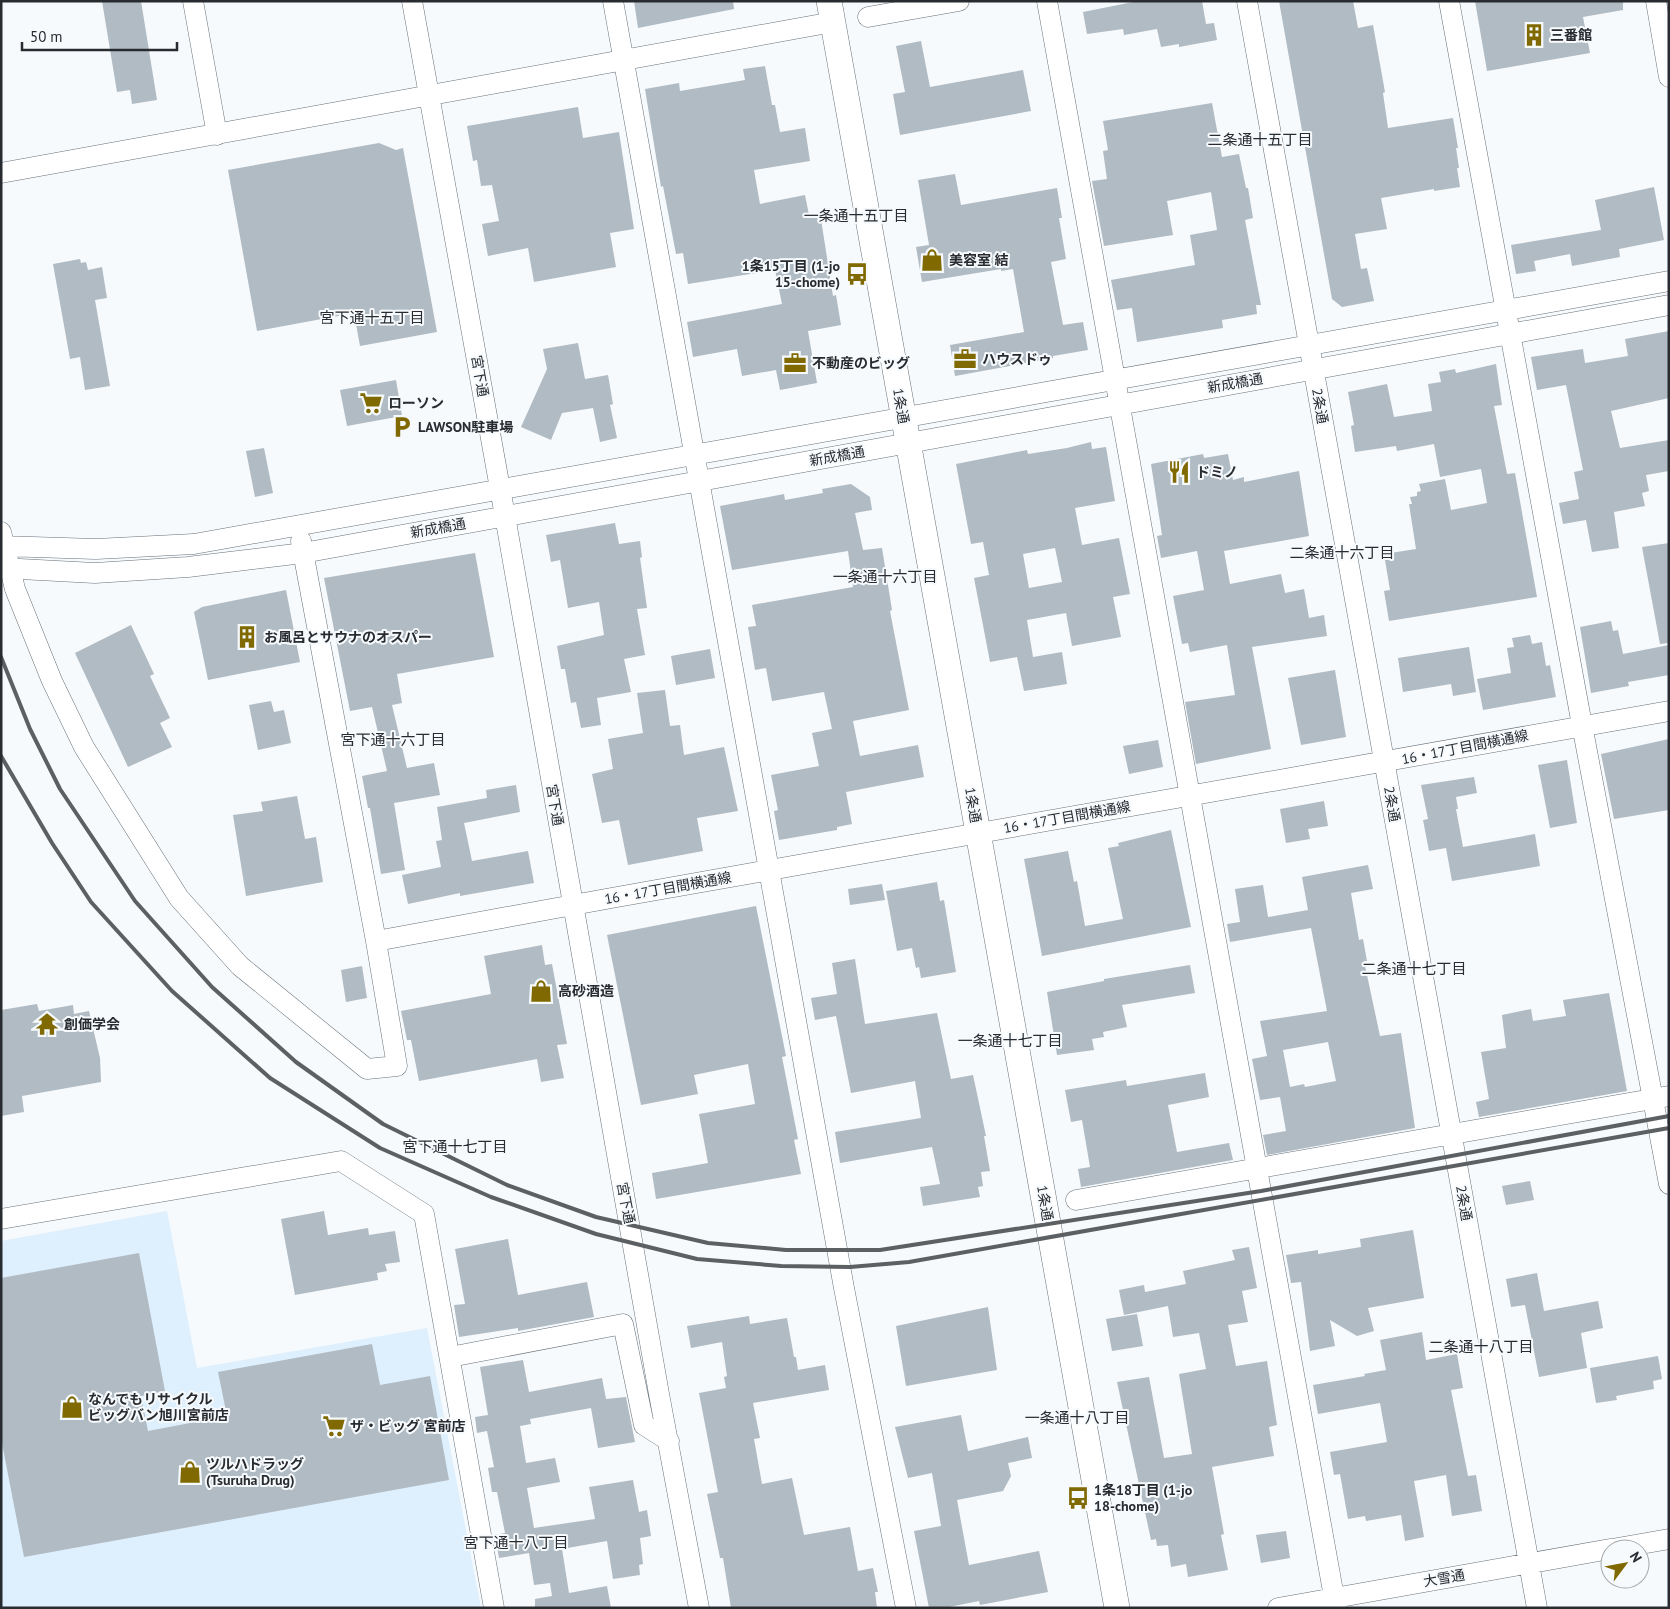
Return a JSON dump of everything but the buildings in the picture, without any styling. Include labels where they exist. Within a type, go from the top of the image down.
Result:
[{"type":"main road","name":"1条通","points":[[831,12],[1117,1608]]},
{"type":"street","points":[[192,1],[216,135]]},
{"type":"street","name":"宮下通","points":[[412,1],[501,490],[572,906],[699,1608]]},
{"type":"street","points":[[613,1],[844,1288],[906,1608]]},
{"type":"street","points":[[868,17],[959,1]]},
{"type":"street","points":[[1047,1],[1336,1602]]},
{"type":"street","name":"2条通","points":[[1247,1],[1537,1608]]},
{"type":"street","points":[[1449,1],[1582,725],[1661,1098],[1669,1184]]},
{"type":"street","points":[[1656,1],[1669,77]]},
{"type":"street","points":[[1,173],[624,60],[831,12]]},
{"type":"street","name":"新成橋通","points":[[2,541],[96,549],[194,544],[1669,281]]},
{"type":"street","name":"新成橋通","points":[[5,568],[95,573],[188,567],[303,552],[1669,305]]},
{"type":"street","points":[[2,541],[5,568],[52,681],[84,747],[179,898],[240,966],[367,1069],[397,1066],[376,941],[298,526]]},
{"type":"street","name":"16・17丁目間横通線","points":[[376,941],[1669,710]]},
{"type":"street","points":[[1076,1200],[1257,1170],[1661,1098]]},
{"type":"street","points":[[1,1219],[341,1161],[424,1214],[494,1608]]},
{"type":"street","points":[[450,1358],[623,1324],[644,1425],[669,1441]]},
{"type":"street","name":"大雪通","points":[[1650,1542],[1669,1539]]},
{"type":"street","name":"大雪通","points":[[1278,1608],[1336,1602],[1600,1551]]},
{"type":"shaded area","points":[[167,1211],[197,1368],[427,1328],[481,1608],[1,1608],[1,1241]]},
{"type":"railway","points":[[1,657],[30,729],[60,789],[135,901],[212,987],[296,1062],[383,1124],[507,1185],[596,1217],[708,1243],[786,1250],[880,1250],[1261,1191],[1669,1116]]},
{"type":"railway","points":[[1,756],[52,843],[91,902],[172,991],[270,1078],[380,1148],[491,1197],[596,1234],[697,1259],[781,1266],[850,1267],[909,1262],[1669,1128]]},
{"type":"place","name":"三番館","points":[[1534,35]]},
{"type":"place","name":"美容室 結","points":[[932,260]]},
{"type":"place","name":"1条15丁目 (1-jo 15-chome)","points":[[857,274]]},
{"type":"place","name":"ハウスドゥ","points":[[965,359]]},
{"type":"place","name":"不動産のビッグ","points":[[795,363]]},
{"type":"place","name":"ローソン","points":[[371,403]]},
{"type":"place","name":"LAWSON駐車場","points":[[402,427]]},
{"type":"place","name":"ドミノ","points":[[1179,472]]},
{"type":"place","name":"お風呂とサウナのオスパー","points":[[247,637]]},
{"type":"place","name":"高砂酒造","points":[[541,991]]},
{"type":"place","name":"創価学会","points":[[47,1024]]},
{"type":"place","name":"なんでもリサイクル ビッグバン旭川宮前店","points":[[72,1407]]},
{"type":"place","name":"ザ・ビッグ 宮前店","points":[[334,1426]]},
{"type":"place","name":"ツルハドラッグ (Tsuruha Drug)","points":[[190,1472]]},
{"type":"place","name":"1条18丁目 (1-jo 18-chome)","points":[[1078,1498]]},
{"type":"district","name":"二条通十五丁目","points":[[1260,140]]},
{"type":"district","name":"一条通十五丁目","points":[[856,216]]},
{"type":"district","name":"宮下通十五丁目","points":[[372,318]]},
{"type":"district","name":"二条通十六丁目","points":[[1342,553]]},
{"type":"district","name":"一条通十六丁目","points":[[885,577]]},
{"type":"district","name":"宮下通十六丁目","points":[[393,740]]},
{"type":"district","name":"二条通十七丁目","points":[[1414,969]]},
{"type":"district","name":"一条通十七丁目","points":[[1010,1041]]},
{"type":"district","name":"宮下通十七丁目","points":[[455,1147]]},
{"type":"district","name":"二条通十八丁目","points":[[1481,1347]]},
{"type":"district","name":"一条通十八丁目","points":[[1077,1418]]},
{"type":"district","name":"宮下通十八丁目","points":[[516,1543]]}]
